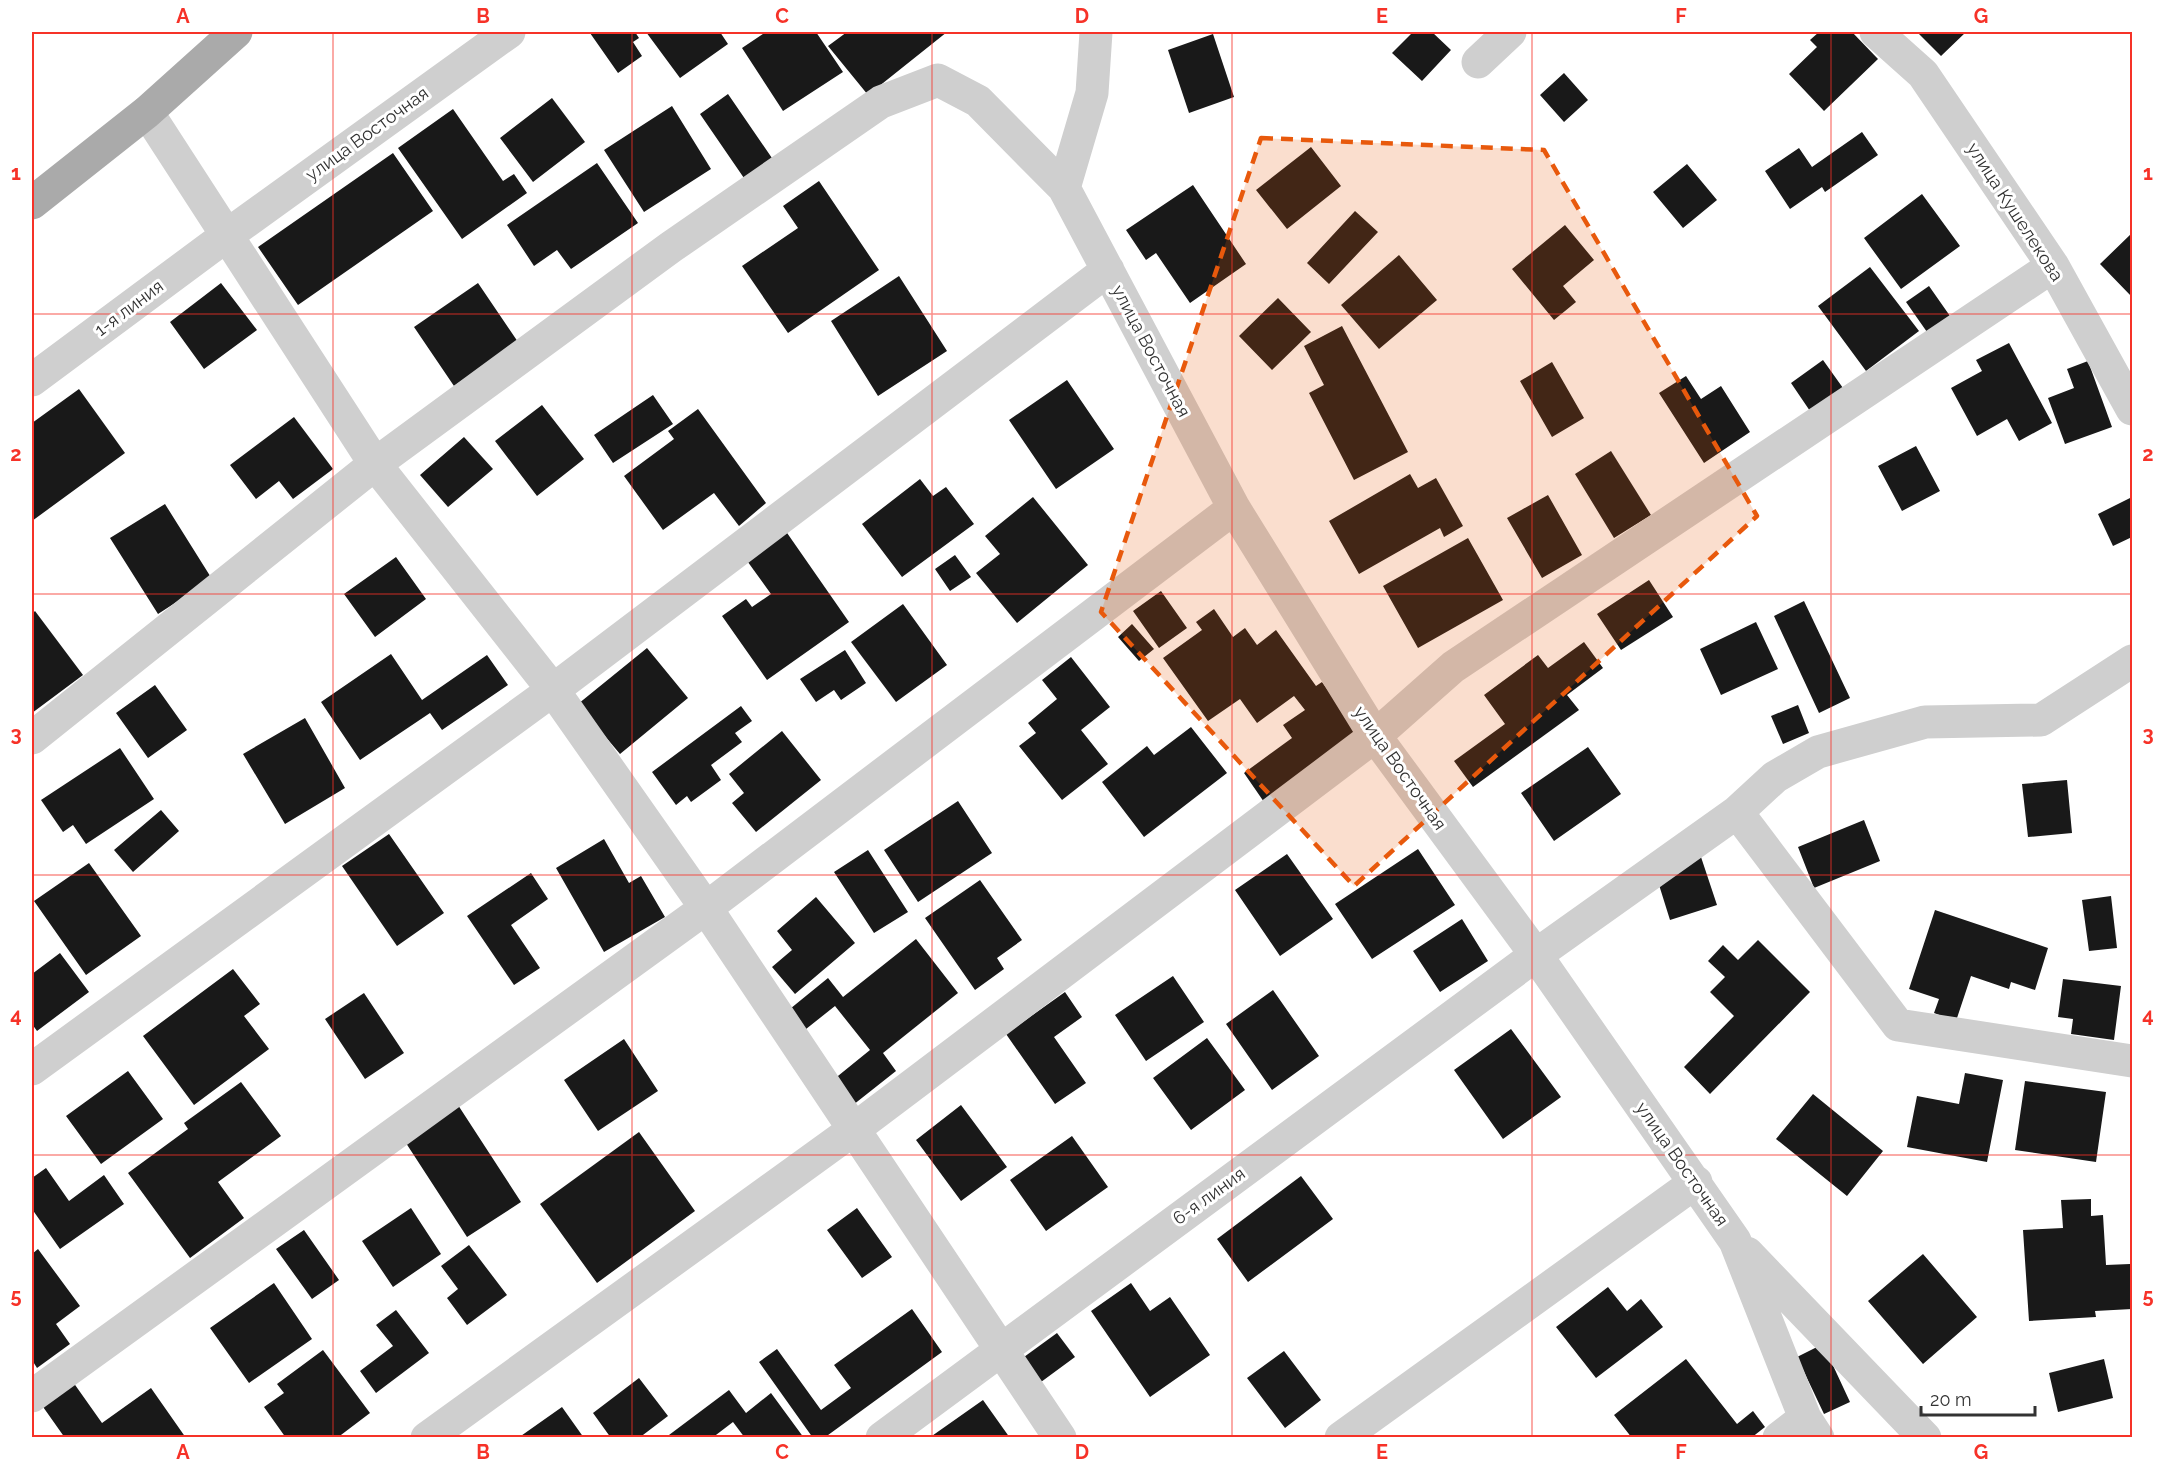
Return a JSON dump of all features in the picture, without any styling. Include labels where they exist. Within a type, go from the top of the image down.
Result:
[{"type":"main road","points":[[32,203],[147,112],[236,32]]},
{"type":"street","name":"улица Восточная","points":[[226,236],[509,32]]},
{"type":"street","points":[[1064,188],[1092,93],[1096,32]]},
{"type":"street","points":[[1478,62],[1510,32]]},
{"type":"street","name":"улица Кушелекова","points":[[1876,32],[1923,74],[2053,266],[2133,409]]},
{"type":"street","name":"улица Восточная","points":[[32,738],[375,464],[672,247],[881,102],[938,80],[978,101],[1064,188],[1234,508],[1375,736],[1536,955],[1735,1241],[1812,1428]]},
{"type":"street","points":[[147,112],[375,464],[553,690],[706,908],[1060,1437]]},
{"type":"street","name":"1-я линия","points":[[32,380],[226,236]]},
{"type":"street","points":[[427,1437],[853,1130],[1375,736],[1453,667],[2053,266]]},
{"type":"street","points":[[32,1069],[553,690],[1107,270]]},
{"type":"street","points":[[32,1396],[706,908],[1234,508]]},
{"type":"street","name":"6-я линия","points":[[882,1437],[1536,955],[1737,812],[1775,777],[1818,752],[1925,722],[2041,720],[2133,661]]},
{"type":"street","points":[[1737,812],[1898,1025],[2133,1061]]},
{"type":"street","points":[[1341,1437],[1696,1182]]},
{"type":"street","points":[[1735,1241],[1925,1437]]},
{"type":"street","points":[[1779,1437],[1812,1428]]},
{"type":"highlighted area","points":[[1261,138],[1544,150],[1757,516],[1354,886],[1101,612]]},
{"type":"building","points":[[591,32],[635,32],[639,38],[633,42],[642,56],[618,73]]},
{"type":"building","points":[[646,32],[720,32],[728,44],[680,78]]},
{"type":"building","points":[[766,32],[816,32],[843,72],[783,111],[742,48]]},
{"type":"building","points":[[847,32],[947,32],[868,95],[828,46]]},
{"type":"building","points":[[1413,32],[1432,32],[1451,50],[1422,81],[1392,53]]},
{"type":"building","points":[[1819,32],[1852,32],[1878,59],[1824,111],[1789,74],[1817,47],[1810,40]]},
{"type":"building","points":[[1917,32],[1966,32],[1941,56]]},
{"type":"building","points":[[1213,34],[1234,97],[1189,113],[1168,50]]},
{"type":"building","points":[[1564,73],[1588,100],[1564,122],[1540,95]]},
{"type":"building","points":[[728,94],[774,161],[746,181],[700,114]]},
{"type":"building","points":[[552,98],[585,142],[533,182],[500,138]]},
{"type":"building","points":[[672,106],[711,169],[644,212],[604,150]]},
{"type":"building","points":[[453,109],[503,181],[514,174],[527,193],[462,239],[398,148]]},
{"type":"building","points":[[1862,132],[1878,155],[1825,192],[1822,187],[1790,209],[1765,171],[1799,148],[1812,167]]},
{"type":"building","points":[[1311,147],[1341,186],[1287,229],[1256,190]]},
{"type":"building","points":[[393,153],[433,211],[298,305],[258,247]]},
{"type":"building","points":[[597,163],[638,223],[571,269],[557,250],[534,266],[507,225]]},
{"type":"building","points":[[1687,164],[1717,200],[1683,228],[1653,192]]},
{"type":"building","points":[[819,181],[879,270],[788,333],[742,266],[798,228],[783,206]]},
{"type":"building","points":[[1193,185],[1246,264],[1190,303],[1156,253],[1146,260],[1126,230]]},
{"type":"building","points":[[1922,194],[1960,246],[1901,289],[1864,238]]},
{"type":"building","points":[[1355,211],[1378,232],[1329,284],[1307,263]]},
{"type":"building","points":[[1565,225],[1594,260],[1563,286],[1576,302],[1554,320],[1512,269]]},
{"type":"building","points":[[2132,233],[2132,297],[2100,264]]},
{"type":"building","points":[[1399,255],[1437,300],[1379,349],[1341,305]]},
{"type":"building","points":[[1870,267],[1919,331],[1866,371],[1818,306]]},
{"type":"building","points":[[899,276],[947,351],[878,396],[831,321]]},
{"type":"building","points":[[221,283],[257,330],[204,369],[170,322]]},
{"type":"building","points":[[478,283],[518,342],[454,386],[414,327]]},
{"type":"building","points":[[1929,286],[1950,316],[1927,332],[1906,302]]},
{"type":"building","points":[[1278,298],[1311,332],[1272,370],[1239,336]]},
{"type":"building","points":[[1342,326],[1408,452],[1354,480],[1309,393],[1324,385],[1304,346]]},
{"type":"building","points":[[2009,343],[2052,423],[2019,441],[2007,419],[1977,436],[1951,388],[1982,371],[1976,360]]},
{"type":"building","points":[[1823,360],[1843,388],[1810,411],[1791,383]]},
{"type":"building","points":[[2088,361],[2112,427],[2065,444],[2048,398],[2074,388],[2067,369]]},
{"type":"building","points":[[1552,362],[1584,418],[1552,437],[1520,381]]},
{"type":"building","points":[[1686,376],[1701,399],[1721,386],[1750,432],[1704,463],[1659,393]]},
{"type":"building","points":[[1067,380],[1114,449],[1056,489],[1009,420]]},
{"type":"building","points":[[79,389],[125,453],[32,521],[32,423]]},
{"type":"building","points":[[653,395],[673,424],[613,463],[594,435]]},
{"type":"building","points":[[542,405],[584,459],[537,496],[495,441]]},
{"type":"building","points":[[698,409],[766,503],[739,526],[714,493],[663,530],[624,476],[674,439],[668,431]]},
{"type":"building","points":[[294,417],[333,469],[293,499],[279,481],[256,499],[230,465]]},
{"type":"building","points":[[464,437],[493,469],[448,507],[420,475]]},
{"type":"building","points":[[1916,446],[1940,491],[1902,511],[1878,466]]},
{"type":"building","points":[[1611,451],[1651,515],[1614,538],[1575,474]]},
{"type":"building","points":[[1410,474],[1418,488],[1436,478],[1463,526],[1444,537],[1440,528],[1359,574],[1329,521]]},
{"type":"building","points":[[920,479],[933,496],[946,487],[974,524],[902,577],[862,524]]},
{"type":"building","points":[[1548,495],[1582,555],[1542,578],[1507,518]]},
{"type":"building","points":[[1033,497],[1088,565],[1017,623],[976,573],[1000,554],[985,536]]},
{"type":"building","points":[[2132,497],[2132,537],[2113,546],[2098,514]]},
{"type":"building","points":[[165,504],[212,579],[158,614],[110,538]]},
{"type":"building","points":[[785,530],[849,622],[767,680],[722,616],[746,599],[752,607],[771,594],[745,558]]},
{"type":"building","points":[[1468,538],[1503,600],[1418,648],[1383,586]]},
{"type":"building","points":[[955,555],[971,577],[950,591],[935,569]]},
{"type":"building","points":[[396,557],[426,599],[375,637],[344,594]]},
{"type":"building","points":[[1649,580],[1673,617],[1621,650],[1597,614]]},
{"type":"building","points":[[1161,591],[1187,628],[1159,648],[1133,611]]},
{"type":"building","points":[[1804,601],[1850,698],[1819,713],[1774,616]]},
{"type":"building","points":[[903,604],[947,665],[896,702],[851,642]]},
{"type":"building","points":[[1214,609],[1233,637],[1245,628],[1257,645],[1276,630],[1316,686],[1322,682],[1359,733],[1264,802],[1244,773],[1292,738],[1283,725],[1305,710],[1294,696],[1257,723],[1240,699],[1208,721],[1163,658],[1202,630],[1196,622]]},
{"type":"building","points":[[35,611],[83,675],[32,713],[32,614]]},
{"type":"building","points":[[1756,622],[1778,669],[1721,695],[1700,649]]},
{"type":"building","points":[[1132,624],[1154,649],[1139,661],[1118,637]]},
{"type":"building","points":[[1584,642],[1603,668],[1567,695],[1579,710],[1473,787],[1454,761],[1505,724],[1484,695],[1538,655],[1548,668]]},
{"type":"building","points":[[647,648],[688,698],[620,754],[578,704]]},
{"type":"building","points":[[845,650],[866,683],[841,700],[834,690],[816,702],[800,679]]},
{"type":"building","points":[[391,654],[422,700],[487,655],[508,685],[442,730],[430,713],[360,760],[321,702]]},
{"type":"building","points":[[1071,657],[1110,707],[1081,730],[1108,764],[1062,800],[1019,746],[1036,733],[1028,723],[1057,699],[1042,680]]},
{"type":"building","points":[[155,685],[187,730],[148,758],[116,713]]},
{"type":"building","points":[[1798,705],[1809,733],[1783,744],[1771,716]]},
{"type":"building","points":[[741,706],[752,721],[735,733],[742,742],[711,765],[721,780],[691,802],[687,796],[676,805],[652,772]]},
{"type":"building","points":[[305,718],[345,788],[285,824],[243,754]]},
{"type":"building","points":[[1191,727],[1227,773],[1144,837],[1102,782],[1147,746],[1154,755]]},
{"type":"building","points":[[782,731],[821,780],[756,832],[732,803],[744,793],[729,774]]},
{"type":"building","points":[[1588,747],[1621,794],[1554,841],[1521,793]]},
{"type":"building","points":[[120,748],[154,799],[86,844],[73,825],[63,832],[41,800]]},
{"type":"building","points":[[2067,780],[2072,833],[2028,837],[2022,784]]},
{"type":"building","points":[[958,801],[992,853],[918,902],[884,850]]},
{"type":"building","points":[[161,810],[179,831],[133,872],[114,850]]},
{"type":"building","points":[[1864,820],[1880,861],[1814,888],[1798,847]]},
{"type":"building","points":[[389,834],[444,913],[397,946],[342,866]]},
{"type":"building","points":[[604,839],[629,883],[641,876],[665,917],[604,952],[556,868]]},
{"type":"building","points":[[1418,849],[1455,905],[1372,959],[1335,904]]},
{"type":"building","points":[[868,850],[908,912],[874,933],[834,872]]},
{"type":"building","points":[[1287,854],[1333,919],[1280,956],[1235,890]]},
{"type":"building","points":[[1701,857],[1717,905],[1670,920],[1655,872]]},
{"type":"building","points":[[89,863],[141,936],[86,975],[34,901]]},
{"type":"building","points":[[531,873],[548,899],[511,925],[540,968],[514,985],[467,916]]},
{"type":"building","points":[[980,880],[1022,940],[997,958],[1004,969],[975,990],[925,918]]},
{"type":"building","points":[[2111,896],[2117,948],[2089,951],[2082,900]]},
{"type":"building","points":[[816,897],[855,943],[795,994],[772,967],[792,950],[777,931]]},
{"type":"building","points":[[1935,910],[2048,948],[2035,990],[2011,982],[2009,989],[1971,976],[1956,1021],[1934,1013],[1939,999],[1909,989]]},
{"type":"building","points":[[1462,919],[1488,961],[1440,992],[1413,951]]},
{"type":"building","points":[[916,939],[958,993],[883,1053],[896,1071],[853,1105],[833,1080],[870,1050],[835,1006],[801,1033],[785,1013],[828,978],[843,997]]},
{"type":"building","points":[[1758,940],[1810,992],[1710,1094],[1684,1067],[1734,1016],[1710,992],[1725,977],[1708,961],[1723,945],[1738,960]]},
{"type":"building","points":[[60,953],[89,992],[37,1031],[32,1024],[32,974]]},
{"type":"building","points":[[233,969],[260,1004],[244,1016],[269,1049],[194,1105],[143,1036]]},
{"type":"building","points":[[1173,976],[1204,1022],[1146,1061],[1115,1015]]},
{"type":"building","points":[[2063,979],[2121,986],[2114,1040],[2071,1034],[2073,1019],[2058,1017]]},
{"type":"building","points":[[1273,990],[1319,1056],[1272,1090],[1226,1024]]},
{"type":"building","points":[[1065,992],[1082,1017],[1054,1037],[1086,1083],[1055,1104],[1006,1034]]},
{"type":"building","points":[[364,993],[404,1053],[365,1079],[325,1019]]},
{"type":"building","points":[[1511,1029],[1561,1097],[1503,1139],[1454,1070]]},
{"type":"building","points":[[1207,1038],[1245,1090],[1191,1130],[1153,1078]]},
{"type":"building","points":[[624,1039],[658,1091],[598,1131],[564,1080]]},
{"type":"building","points":[[128,1071],[163,1119],[101,1164],[66,1116]]},
{"type":"building","points":[[1965,1073],[2003,1080],[1987,1162],[1907,1147],[1917,1096],[1959,1104]]},
{"type":"building","points":[[2025,1081],[2106,1092],[2096,1162],[2015,1150]]},
{"type":"building","points":[[241,1082],[281,1136],[218,1182],[244,1218],[190,1258],[128,1173],[188,1129],[184,1123]]},
{"type":"building","points":[[1813,1094],[1883,1151],[1847,1196],[1776,1139]]},
{"type":"building","points":[[458,1105],[521,1202],[467,1237],[404,1140]]},
{"type":"building","points":[[961,1105],[1007,1167],[961,1201],[916,1140]]},
{"type":"building","points":[[639,1132],[695,1211],[597,1283],[540,1204]]},
{"type":"building","points":[[1072,1136],[1108,1187],[1046,1231],[1010,1180]]},
{"type":"building","points":[[46,1168],[69,1201],[104,1175],[124,1204],[60,1249],[32,1209],[32,1178]]},
{"type":"building","points":[[1301,1176],[1333,1219],[1248,1282],[1217,1239]]},
{"type":"building","points":[[2091,1199],[2091,1216],[2103,1215],[2106,1265],[2130,1264],[2132,1309],[2095,1311],[2096,1317],[2029,1321],[2023,1230],[2063,1228],[2061,1200]]},
{"type":"building","points":[[411,1208],[441,1254],[393,1287],[362,1241]]},
{"type":"building","points":[[857,1208],[892,1257],[862,1278],[827,1230]]},
{"type":"building","points":[[304,1230],[339,1280],[312,1299],[276,1249]]},
{"type":"building","points":[[469,1245],[507,1295],[467,1325],[447,1298],[458,1289],[441,1266]]},
{"type":"building","points":[[38,1249],[80,1306],[56,1324],[70,1344],[37,1368],[32,1360],[32,1254]]},
{"type":"building","points":[[1923,1254],[1977,1317],[1923,1364],[1868,1301]]},
{"type":"building","points":[[274,1283],[312,1339],[249,1383],[210,1328]]},
{"type":"building","points":[[1131,1283],[1150,1311],[1170,1297],[1210,1355],[1150,1397],[1091,1311]]},
{"type":"building","points":[[1608,1287],[1627,1311],[1641,1299],[1663,1327],[1596,1378],[1556,1327]]},
{"type":"building","points":[[912,1309],[942,1352],[824,1438],[813,1438],[759,1362],[777,1349],[821,1410],[851,1388],[834,1365]]},
{"type":"building","points":[[396,1310],[429,1353],[376,1393],[360,1371],[393,1346],[376,1325]]},
{"type":"building","points":[[1057,1333],[1075,1357],[1041,1382],[1024,1357]]},
{"type":"building","points":[[1823,1344],[1850,1402],[1824,1414],[1797,1357]]},
{"type":"building","points":[[323,1350],[370,1413],[337,1438],[286,1438],[264,1407],[284,1393],[277,1384]]},
{"type":"building","points":[[1284,1351],[1321,1400],[1285,1428],[1247,1378]]},
{"type":"building","points":[[1686,1359],[1737,1424],[1753,1411],[1765,1427],[1751,1438],[1632,1438],[1614,1415]]},
{"type":"building","points":[[2104,1359],[2113,1398],[2058,1412],[2049,1373]]},
{"type":"building","points":[[639,1378],[668,1416],[639,1438],[611,1438],[593,1413]]},
{"type":"building","points":[[73,1382],[102,1423],[151,1388],[186,1438],[65,1438],[41,1404]]},
{"type":"building","points":[[729,1390],[746,1413],[771,1393],[804,1438],[745,1438],[733,1422],[712,1438],[665,1438]]},
{"type":"building","points":[[983,1400],[1010,1438],[929,1438]]},
{"type":"building","points":[[562,1407],[584,1438],[518,1438]]}]
